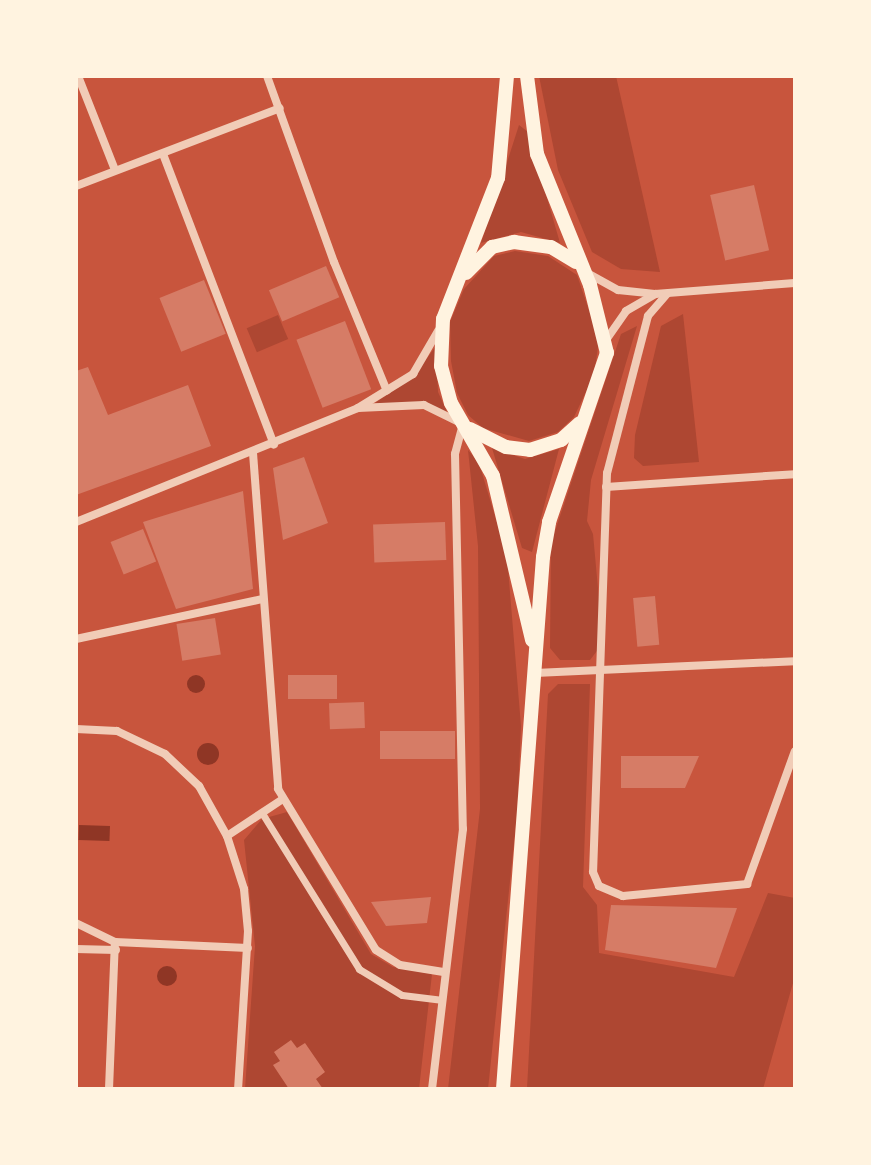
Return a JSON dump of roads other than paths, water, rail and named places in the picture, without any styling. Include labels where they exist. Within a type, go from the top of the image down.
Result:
[{"type":"main road","points":[[507,76],[498,178],[443,319],[443,380],[463,424],[493,476],[535,666]]},
{"type":"main road","points":[[503,1089],[545,541],[605,364],[606,340],[582,268],[537,154],[527,76]]},
{"type":"main road","points":[[452,296],[475,262],[502,243],[551,247],[582,268]]},
{"type":"main road","points":[[463,424],[506,447],[540,448],[570,434],[589,406]]},
{"type":"street","points":[[78,76],[115,170]]},
{"type":"street","points":[[267,76],[334,262],[387,391]]},
{"type":"street","points":[[76,186],[280,108]]},
{"type":"street","points":[[163,154],[274,445]]},
{"type":"street","points":[[582,268],[607,286],[655,294],[795,283]]},
{"type":"street","points":[[606,340],[626,311],[655,294]]},
{"type":"street","points":[[667,294],[648,316],[606,487],[593,872],[599,886],[623,896],[747,884],[795,751]]},
{"type":"street","points":[[76,522],[274,445],[358,408],[421,366],[443,319]]},
{"type":"street","points":[[358,408],[424,405],[463,424],[455,454],[463,829],[443,972],[432,1089]]},
{"type":"street","points":[[253,453],[275,780],[283,799],[376,950],[400,965],[443,972]]},
{"type":"street","points":[[606,487],[795,474]]},
{"type":"street","points":[[76,639],[263,599]]},
{"type":"street","points":[[535,666],[602,672],[795,661]]},
{"type":"street","points":[[76,729],[117,731],[165,754],[199,786],[227,836],[244,889],[248,948],[238,1089]]},
{"type":"street","points":[[227,836],[283,799]]},
{"type":"street","points":[[262,813],[359,969],[402,995],[441,1000]]},
{"type":"street","points":[[76,923],[114,947]]},
{"type":"street","points":[[76,949],[127,944],[248,948]]},
{"type":"street","points":[[109,1089],[114,947]]}]
